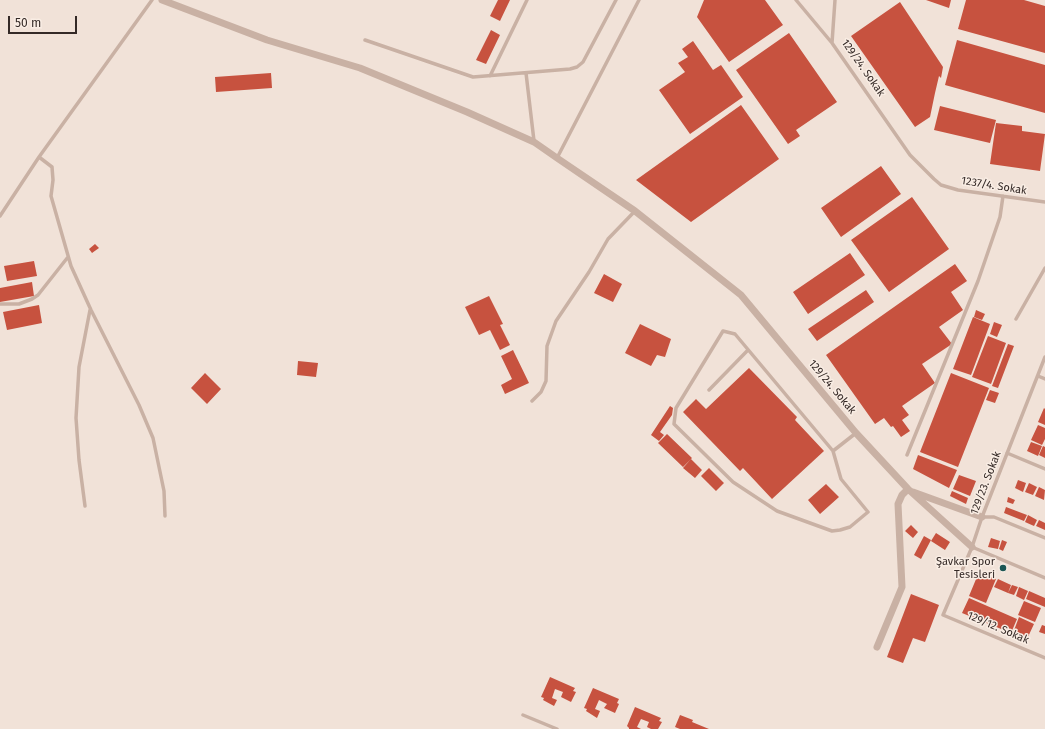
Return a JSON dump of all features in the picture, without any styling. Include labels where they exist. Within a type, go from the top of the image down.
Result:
[{"type":"street","name":"129/24. Sokak","points":[[162,0],[267,40],[360,68],[467,112],[534,142],[635,211],[740,295],[856,433],[908,490],[972,547]]},
{"type":"street","name":"129/24. Sokak","points":[[908,490],[982,517]]},
{"type":"street","points":[[878,648],[902,586],[898,504],[902,495],[908,490]]},
{"type":"lane","points":[[0,216],[39,157],[152,0]]},
{"type":"lane","points":[[490,76],[527,0]]},
{"type":"lane","points":[[365,40],[466,76],[473,77],[570,69],[577,67],[583,62],[616,0]]},
{"type":"lane","points":[[557,158],[639,0]]},
{"type":"lane","name":"129/24. Sokak","points":[[796,0],[832,43],[910,155],[941,184]]},
{"type":"lane","points":[[832,43],[835,0]]},
{"type":"lane","points":[[526,73],[534,142]]},
{"type":"lane","points":[[39,157],[52,167],[53,180],[51,196],[68,257],[90,310],[139,405],[153,438],[164,491],[165,516]]},
{"type":"lane","name":"1237/4. Sokak","points":[[941,184],[958,190],[1045,202]]},
{"type":"lane","points":[[908,455],[978,281],[1000,217],[1003,196]]},
{"type":"lane","points":[[532,401],[541,392],[546,381],[547,346],[556,321],[589,272],[608,239],[635,211]]},
{"type":"lane","points":[[0,304],[19,304],[38,295],[68,257]]},
{"type":"lane","points":[[1016,319],[1045,268]]},
{"type":"lane","points":[[85,506],[79,460],[76,418],[79,367],[90,310]]},
{"type":"lane","points":[[723,331],[735,334],[833,451],[841,479],[868,512],[850,527],[836,531],[777,511],[733,482],[674,424],[676,408],[723,331]]},
{"type":"lane","points":[[709,390],[748,350]]},
{"type":"lane","name":"129/23. Sokak","points":[[943,615],[972,547],[982,517],[1045,357]]},
{"type":"lane","points":[[1038,376],[1045,379]]},
{"type":"lane","points":[[833,451],[856,433]]},
{"type":"lane","points":[[1007,453],[1045,469]]},
{"type":"lane","points":[[982,517],[994,517],[1045,538]]},
{"type":"lane","points":[[972,547],[1045,578]]},
{"type":"lane","name":"129/12. Sokak","points":[[943,615],[1045,658]]},
{"type":"lane","points":[[524,715],[557,729]]},
{"type":"building","points":[[498,0],[510,0],[500,21],[490,16]]},
{"type":"building","points":[[704,0],[765,0],[783,25],[729,62],[697,17]]},
{"type":"building","points":[[926,0],[951,0],[949,8]]},
{"type":"building","points":[[966,0],[1024,0],[1045,6],[1045,53],[958,29]]},
{"type":"building","points":[[900,2],[943,67],[941,78],[939,76],[930,117],[915,127],[851,36]]},
{"type":"building","points":[[491,30],[500,35],[486,64],[476,60]]},
{"type":"building","points":[[789,33],[837,102],[796,130],[800,136],[788,144],[736,70]]},
{"type":"building","points":[[957,40],[1045,65],[1045,113],[945,85]]},
{"type":"building","points":[[693,41],[713,70],[721,65],[743,97],[690,134],[659,90],[685,72],[678,63],[688,57],[682,49]]},
{"type":"building","points":[[271,73],[272,88],[216,92],[215,77]]},
{"type":"building","points":[[741,105],[779,159],[691,222],[636,180]]},
{"type":"building","points":[[940,106],[996,120],[990,143],[934,130]]},
{"type":"building","points":[[996,123],[1022,126],[1022,131],[1045,134],[1040,171],[990,164]]},
{"type":"building","points":[[881,166],[901,194],[841,237],[821,208]]},
{"type":"building","points":[[912,197],[949,249],[889,292],[851,240]]},
{"type":"building","points":[[95,244],[99,248],[92,253],[89,249]]},
{"type":"building","points":[[850,253],[865,275],[808,314],[793,292]]},
{"type":"building","points":[[34,261],[37,276],[7,281],[4,266]]},
{"type":"building","points":[[955,264],[967,281],[951,292],[963,310],[939,327],[952,344],[922,364],[935,383],[902,406],[909,415],[902,420],[910,431],[901,437],[893,426],[891,427],[884,418],[875,424],[826,355]]},
{"type":"building","points":[[604,274],[622,284],[613,302],[594,293]]},
{"type":"building","points":[[32,282],[34,296],[0,302],[0,288]]},
{"type":"building","points":[[866,290],[874,302],[817,341],[808,329]]},
{"type":"building","points":[[489,296],[503,324],[500,325],[510,345],[500,350],[490,330],[479,335],[465,307]]},
{"type":"building","points":[[39,305],[42,323],[7,330],[3,312]]},
{"type":"building","points":[[976,310],[985,314],[982,320],[974,317]]},
{"type":"building","points":[[973,317],[990,324],[971,375],[953,369]]},
{"type":"building","points":[[994,322],[1002,325],[997,337],[990,334]]},
{"type":"building","points":[[640,324],[671,339],[665,357],[657,355],[651,366],[625,353]]},
{"type":"building","points":[[988,336],[1006,343],[991,384],[972,377]]},
{"type":"building","points":[[1008,344],[1014,346],[998,388],[992,386]]},
{"type":"building","points":[[513,350],[529,383],[505,394],[501,385],[512,379],[501,356]]},
{"type":"building","points":[[298,361],[318,363],[316,377],[297,375]]},
{"type":"building","points":[[749,368],[797,417],[795,420],[824,451],[772,499],[743,468],[740,471],[683,412],[696,399],[706,409]]},
{"type":"building","points":[[205,373],[221,389],[207,404],[191,388]]},
{"type":"building","points":[[951,373],[989,388],[958,467],[920,452]]},
{"type":"building","points":[[990,390],[999,393],[995,403],[986,400]]},
{"type":"building","points":[[670,406],[673,408],[672,415],[660,432],[664,435],[659,441],[651,435]]},
{"type":"building","points":[[1044,408],[1045,409],[1045,425],[1038,422]]},
{"type":"building","points":[[1038,425],[1045,428],[1045,439],[1042,445],[1031,440]]},
{"type":"building","points":[[667,434],[692,458],[683,467],[658,443]]},
{"type":"building","points":[[1031,442],[1042,446],[1038,456],[1027,451]]},
{"type":"building","points":[[1043,446],[1045,447],[1045,458],[1039,455]]},
{"type":"building","points":[[918,455],[957,470],[949,488],[913,469]]},
{"type":"building","points":[[691,459],[702,470],[695,478],[683,468]]},
{"type":"building","points":[[709,468],[724,483],[716,491],[701,476]]},
{"type":"building","points":[[959,475],[976,481],[970,496],[953,489]]},
{"type":"building","points":[[1018,480],[1026,483],[1023,492],[1015,488]]},
{"type":"building","points":[[1029,483],[1037,487],[1033,495],[1025,492]]},
{"type":"building","points":[[826,484],[839,497],[820,514],[808,500]]},
{"type":"building","points":[[1039,487],[1045,490],[1044,500],[1035,496]]},
{"type":"building","points":[[952,491],[968,498],[966,504],[950,496]]},
{"type":"building","points":[[1008,497],[1015,500],[1013,504],[1007,502]]},
{"type":"building","points":[[1006,507],[1027,515],[1024,521],[1004,513]]},
{"type":"building","points":[[1028,515],[1037,520],[1034,526],[1025,522]]},
{"type":"building","points":[[1039,520],[1045,523],[1045,530],[1036,526]]},
{"type":"building","points":[[911,525],[918,532],[913,538],[905,531]]},
{"type":"building","points":[[936,533],[950,542],[945,550],[931,541]]},
{"type":"building","points":[[924,536],[931,540],[921,559],[914,555]]},
{"type":"building","points":[[991,538],[1000,541],[998,549],[988,547]]},
{"type":"building","points":[[1002,540],[1007,542],[1003,551],[999,549]]},
{"type":"building","points":[[979,572],[996,579],[986,603],[969,596]]},
{"type":"building","points":[[998,579],[1011,585],[1008,593],[994,587]]},
{"type":"building","points":[[1012,585],[1018,587],[1014,595],[1008,593]]},
{"type":"building","points":[[1019,587],[1028,591],[1024,600],[1016,596]]},
{"type":"building","points":[[1029,591],[1045,598],[1045,607],[1026,599]]},
{"type":"building","points":[[911,594],[939,605],[925,642],[913,638],[903,663],[887,657]]},
{"type":"building","points":[[969,598],[1017,619],[1011,633],[962,613]]},
{"type":"building","points":[[1024,601],[1041,608],[1035,622],[1018,615]]},
{"type":"building","points":[[1019,617],[1034,624],[1027,639],[1013,633]]},
{"type":"building","points":[[1042,625],[1045,626],[1045,634],[1039,632]]},
{"type":"building","points":[[550,677],[575,688],[573,691],[576,692],[571,702],[561,697],[563,692],[555,689],[552,698],[557,700],[554,706],[543,700],[544,698],[541,697]]},
{"type":"building","points":[[593,688],[619,699],[617,703],[619,704],[615,713],[604,708],[607,704],[599,700],[595,709],[600,711],[597,718],[586,711],[587,709],[584,708]]},
{"type":"building","points":[[635,707],[661,718],[659,721],[662,722],[658,729],[651,729],[647,727],[649,722],[641,719],[637,727],[641,729],[629,729],[627,726]]},
{"type":"building","points":[[680,715],[709,729],[680,729],[675,727]]},
{"type":"place","name":"Şavkar Spor Tesisleri","points":[[1003,568]]}]
